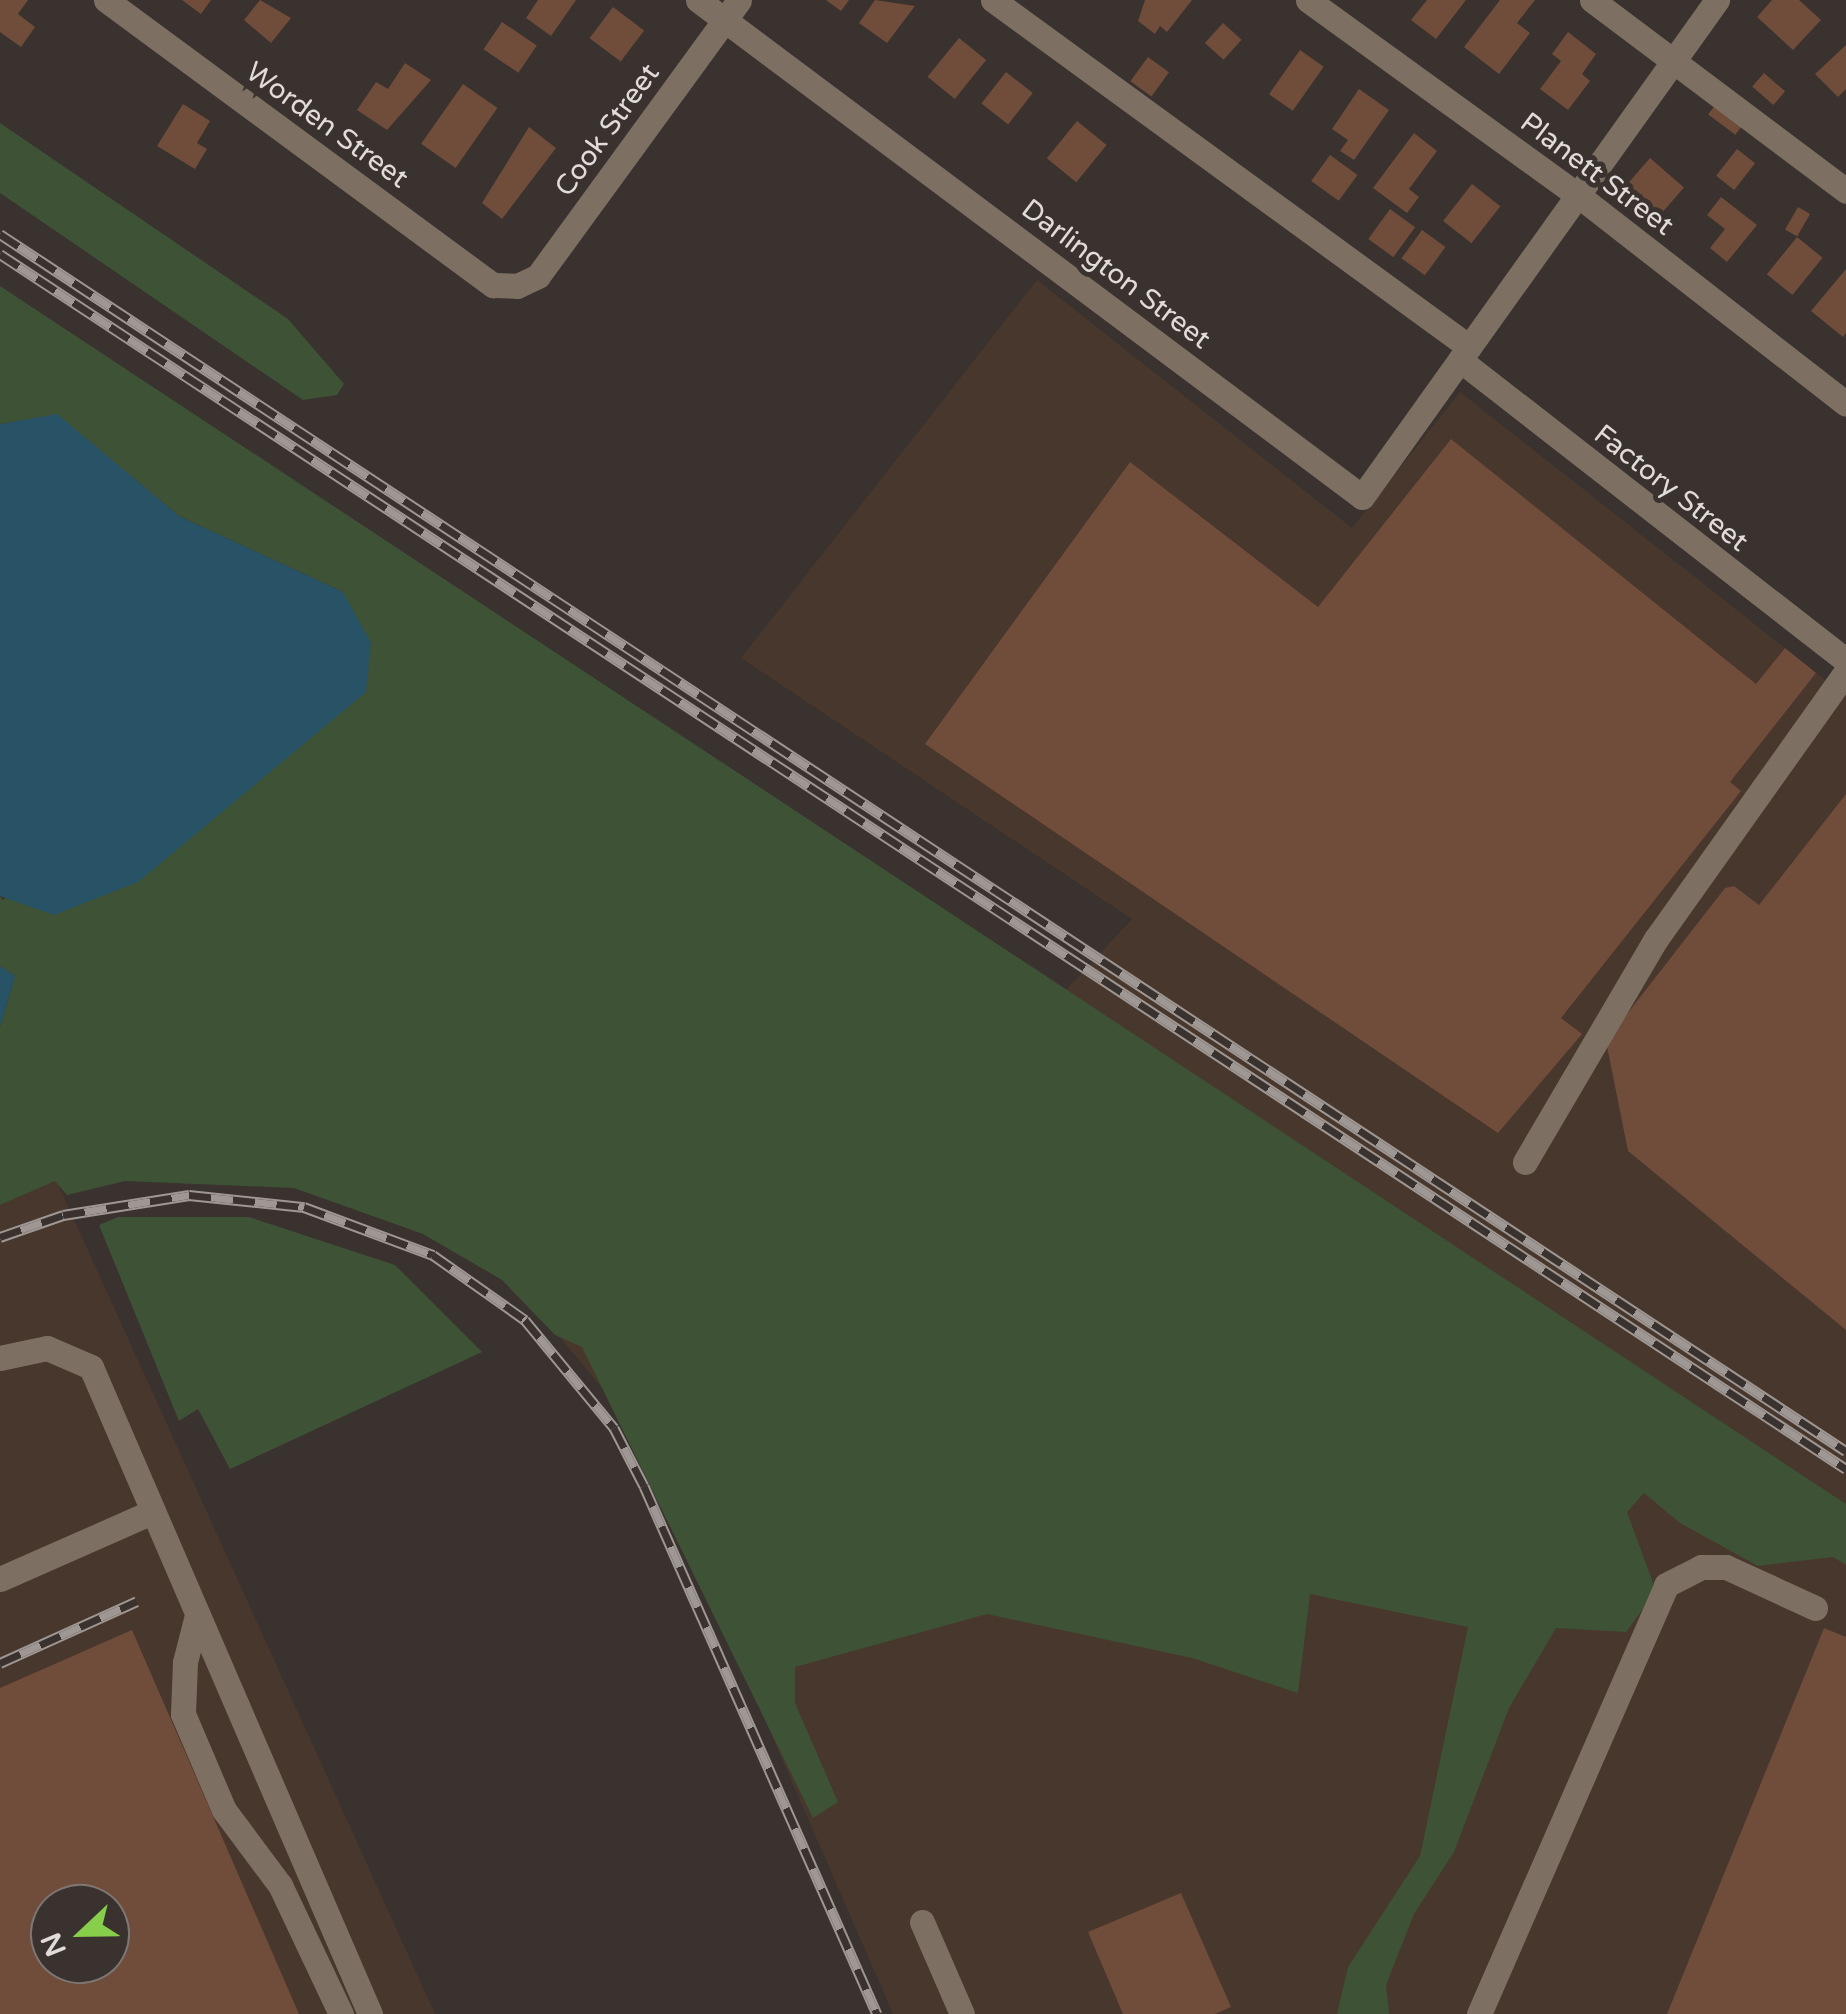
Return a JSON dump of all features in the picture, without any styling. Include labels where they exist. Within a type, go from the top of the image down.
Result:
[{"type":"street","name":"Worden Street","points":[[106,0],[493,285],[517,286]]},
{"type":"street","name":"Darlington Street","points":[[698,0],[732,10],[1362,496],[1464,354]]},
{"type":"street","name":"Factory Street","points":[[993,0],[1464,354],[1846,661]]},
{"type":"street","name":"Planett Street","points":[[1308,0],[1579,196],[1846,404]]},
{"type":"street","points":[[1592,0],[1846,191]]},
{"type":"street","points":[[1464,354],[1717,0]]},
{"type":"street","name":"Cook Street","points":[[517,286],[538,276],[732,10]]},
{"type":"street","points":[[1525,1162],[1656,939],[1846,672]]},
{"type":"street","points":[[0,1358],[47,1348],[91,1367],[370,2014]]},
{"type":"street","points":[[0,1578],[152,1512]]},
{"type":"street","points":[[1478,2014],[1666,1585],[1700,1568],[1726,1567],[1815,1608]]},
{"type":"street","points":[[197,1615],[185,1662],[184,1714],[224,1810],[280,1885],[341,2014]]},
{"type":"street","points":[[922,1922],[962,2014]]},
{"type":"shaded area","points":[[1037,280],[1352,528],[1460,392],[1846,696],[1846,2014],[893,2014],[641,1435],[518,1287],[1061,995],[1132,919],[741,658]]},
{"type":"shaded area","points":[[56,1180],[435,2014],[0,2014],[0,1205]]},
{"type":"green space","points":[[0,123],[288,319],[344,384],[337,395],[303,400],[0,193]]},
{"type":"green space","points":[[0,286],[1846,1504],[1846,1565],[1833,1557],[1758,1566],[1680,1523],[1644,1493],[1627,1512],[1656,1591],[1626,1632],[1556,1628],[1509,1708],[1454,1852],[1414,1914],[1386,1985],[1389,2014],[1337,2014],[1348,1967],[1420,1856],[1468,1627],[1310,1594],[1298,1693],[1192,1658],[987,1614],[795,1667],[795,1703],[838,1802],[813,1818],[582,1347],[555,1335],[502,1280],[423,1234],[294,1188],[125,1181],[67,1195],[55,1181],[0,1205],[0,1027],[15,976],[0,966],[0,896],[3,900],[343,592],[179,516],[57,415],[0,424]]},
{"type":"green space","points":[[118,1217],[249,1217],[395,1265],[482,1352],[230,1469],[198,1409],[179,1421],[99,1225]]},
{"type":"water","points":[[57,414],[179,516],[343,592],[371,643],[366,692],[138,882],[54,915],[0,896],[0,424]]},
{"type":"water","points":[[0,966],[15,976],[0,1027]]},
{"type":"building","points":[[0,0],[28,0],[18,14],[35,27],[21,47],[0,32]]},
{"type":"building","points":[[182,0],[211,0],[201,14]]},
{"type":"building","points":[[260,0],[291,18],[271,43],[244,20]]},
{"type":"building","points":[[538,0],[576,0],[551,36],[526,18]]},
{"type":"building","points":[[826,0],[849,0],[841,11]]},
{"type":"building","points":[[875,0],[915,6],[887,43],[859,23]]},
{"type":"building","points":[[1145,0],[1192,0],[1167,32],[1160,26],[1155,34],[1138,21]]},
{"type":"building","points":[[1427,0],[1466,0],[1436,39],[1411,20]]},
{"type":"building","points":[[1500,0],[1535,0],[1517,23],[1530,33],[1499,74],[1464,47]]},
{"type":"building","points":[[1772,0],[1799,0],[1821,20],[1793,50],[1757,17]]},
{"type":"building","points":[[613,7],[644,30],[621,62],[590,38]]},
{"type":"building","points":[[502,22],[537,45],[518,73],[484,49]]},
{"type":"building","points":[[1223,23],[1242,40],[1224,60],[1205,43]]},
{"type":"building","points":[[1568,32],[1596,54],[1582,74],[1590,81],[1568,110],[1540,89],[1561,61],[1552,54]]},
{"type":"building","points":[[959,38],[986,60],[955,99],[928,77]]},
{"type":"building","points":[[1846,45],[1846,89],[1838,97],[1815,74]]},
{"type":"building","points":[[1300,50],[1324,67],[1293,111],[1269,94]]},
{"type":"building","points":[[1148,57],[1169,72],[1151,97],[1130,81]]},
{"type":"building","points":[[405,63],[431,80],[387,130],[357,110],[376,82],[388,89]]},
{"type":"building","points":[[1006,72],[1033,93],[1008,124],[981,104]]},
{"type":"building","points":[[1764,73],[1785,91],[1773,105],[1752,87]]},
{"type":"building","points":[[463,84],[497,108],[456,168],[421,144]]},
{"type":"building","points":[[1359,89],[1389,110],[1354,160],[1340,151],[1348,140],[1332,129]]},
{"type":"building","points":[[1719,100],[1746,120],[1735,135],[1708,114]]},
{"type":"building","points":[[183,104],[210,121],[197,143],[207,149],[195,169],[157,146]]},
{"type":"building","points":[[1077,121],[1107,145],[1076,182],[1047,158]]},
{"type":"building","points":[[529,127],[556,148],[502,219],[482,203]]},
{"type":"building","points":[[1414,133],[1437,151],[1409,189],[1419,197],[1407,213],[1373,188]]},
{"type":"building","points":[[1737,149],[1755,163],[1734,190],[1716,176]]},
{"type":"building","points":[[1330,155],[1358,175],[1339,201],[1311,181]]},
{"type":"building","points":[[1650,158],[1684,188],[1659,216],[1625,187]]},
{"type":"building","points":[[1472,184],[1500,206],[1471,243],[1443,221]]},
{"type":"building","points":[[1721,197],[1757,225],[1727,262],[1710,248],[1725,229],[1707,215]]},
{"type":"building","points":[[1798,207],[1810,214],[1797,237],[1785,230]]},
{"type":"building","points":[[1390,209],[1415,227],[1393,257],[1368,239]]},
{"type":"building","points":[[1422,230],[1445,247],[1425,275],[1401,258]]},
{"type":"building","points":[[1797,237],[1823,258],[1792,295],[1767,274]]},
{"type":"building","points":[[1846,269],[1846,333],[1843,337],[1811,311]]},
{"type":"building","points":[[1451,439],[1756,684],[1785,648],[1816,673],[1730,782],[1741,791],[1561,1018],[1582,1034],[1498,1133],[925,744],[1130,462],[1318,607]]},
{"type":"building","points":[[1846,794],[1846,1330],[1628,1151],[1606,1041],[1725,888],[1734,886],[1759,905]]},
{"type":"building","points":[[1824,1628],[1846,1637],[1846,2014],[1667,2014]]},
{"type":"building","points":[[132,1630],[299,2014],[0,2014],[0,1688]]},
{"type":"building","points":[[1181,1893],[1231,2007],[1215,2014],[1123,2014],[1088,1932]]},
{"type":"railway","points":[[0,234],[1846,1451]]},
{"type":"railway","points":[[0,254],[1846,1469]]},
{"type":"railway","points":[[0,1237],[63,1215],[189,1195],[304,1207],[433,1255],[525,1320],[614,1428],[644,1486],[877,2014]]},
{"type":"railway","points":[[0,1663],[137,1601]]}]
